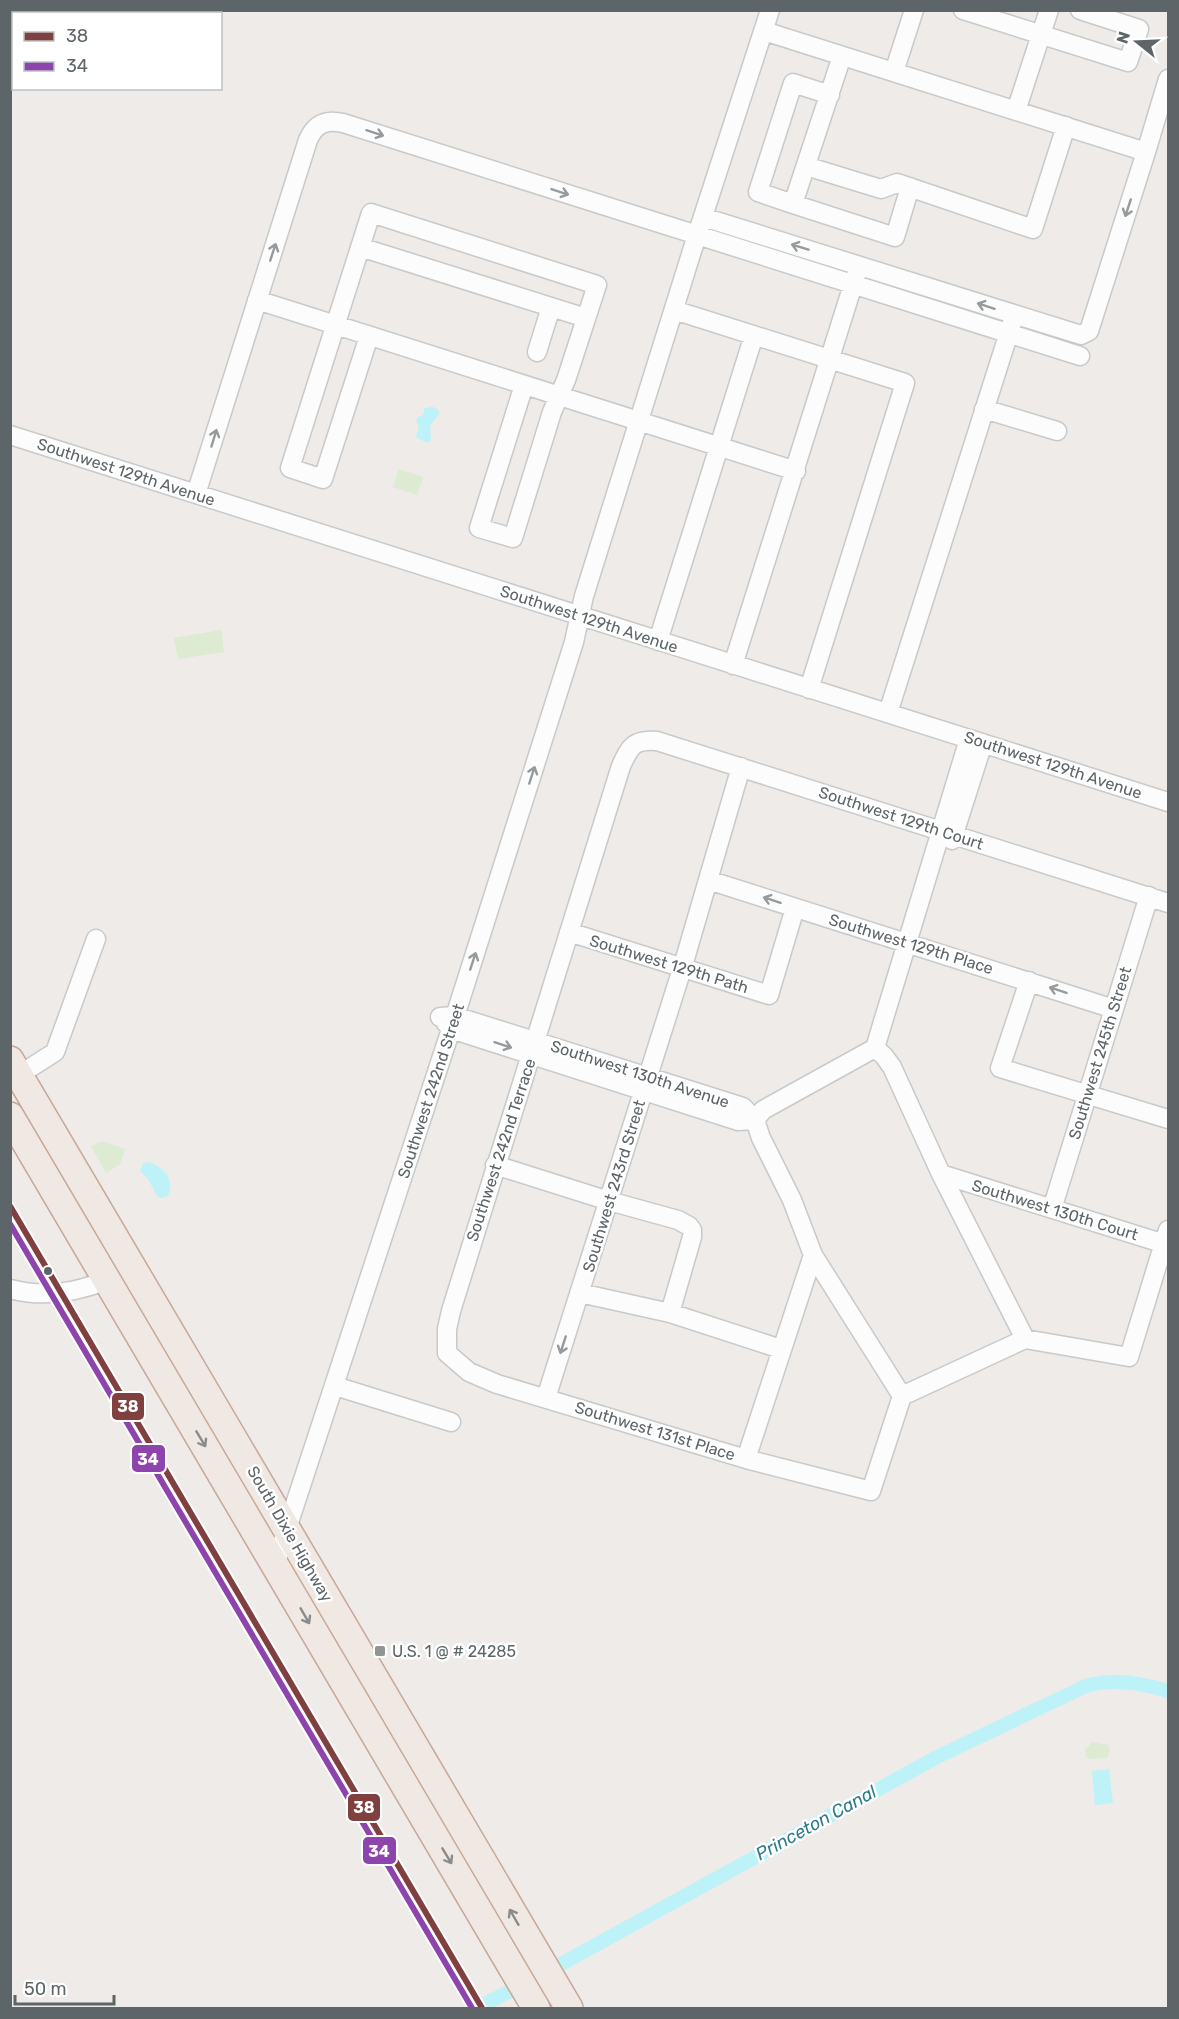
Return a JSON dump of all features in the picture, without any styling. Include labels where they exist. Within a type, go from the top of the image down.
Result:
[{"type":"highway","points":[[15,1068],[35,1123],[103,1244],[108,1268],[107,1280],[122,1286],[136,1299],[196,1398],[222,1418]]},
{"type":"highway","name":"South Dixie Highway","points":[[15,1068],[563,1998]]},
{"type":"highway","name":"South Dixie Highway","points":[[10,1116],[533,2003]]},
{"type":"highway","points":[[324,1648],[361,1683],[434,1809],[441,1816],[459,1822]]},
{"type":"street","name":"Southwest 242nd Street","points":[[275,1565],[453,1023],[574,642],[584,596],[770,10]]},
{"type":"street","points":[[894,72],[914,10]]},
{"type":"street","points":[[963,10],[1128,63],[1139,29],[1080,10]]},
{"type":"street","points":[[1016,111],[1049,10]]},
{"type":"street","points":[[764,31],[1146,152]]},
{"type":"street","points":[[793,204],[842,56]]},
{"type":"street","points":[[703,217],[1081,335],[1089,331],[1168,79]]},
{"type":"street","points":[[830,95],[793,83],[758,192],[895,237],[910,187]]},
{"type":"street","points":[[196,494],[308,140],[318,125],[330,121],[343,123],[1080,356]]},
{"type":"street","points":[[806,166],[881,189],[897,183],[1033,229],[1066,126]]},
{"type":"street","points":[[369,336],[323,479],[290,468],[371,213],[597,285],[552,412],[513,538],[479,528],[524,385]]},
{"type":"street","points":[[360,247],[586,318]]},
{"type":"street","points":[[733,665],[859,266]]},
{"type":"street","points":[[257,300],[796,471]]},
{"type":"street","points":[[537,352],[551,307]]},
{"type":"street","points":[[674,310],[905,383],[809,689]]},
{"type":"street","points":[[888,713],[1014,315]]},
{"type":"street","points":[[658,641],[754,335]]},
{"type":"street","points":[[984,409],[1057,431]]},
{"type":"street","name":"Southwest 129th Avenue","points":[[10,435],[1168,802]]},
{"type":"street","name":"Southwest 129th Court","points":[[633,745],[640,741],[657,741],[1168,903]]},
{"type":"street","points":[[976,741],[879,1052],[763,1110],[755,1120],[761,1138],[792,1200],[813,1255],[902,1396],[1025,1339],[1130,1357],[1167,1239]]},
{"type":"street","name":"Southwest 242nd Terrace","points":[[447,1353],[447,1329],[451,1311],[495,1165],[621,766],[633,745]]},
{"type":"street","name":"Southwest 243rd Street","points":[[546,1398],[682,969],[741,767]]},
{"type":"street","name":"Southwest 129th Place","points":[[708,880],[1114,1009]]},
{"type":"street","name":"Southwest 245th Street","points":[[1052,1209],[1149,896]]},
{"type":"street","name":"Southwest 129th Path","points":[[569,932],[769,995],[795,908]]},
{"type":"street","points":[[15,1068],[55,1052],[96,939]]},
{"type":"street","points":[[1029,981],[1000,1068],[1086,1096],[1168,1119]]},
{"type":"street","name":"Southwest 130th Avenue","points":[[453,1023],[646,1084],[738,1121],[755,1120]]},
{"type":"street","points":[[879,1052],[892,1067],[941,1174],[1025,1339]]},
{"type":"street","points":[[495,1165],[678,1220],[689,1226],[692,1230],[690,1244],[670,1313]]},
{"type":"street","name":"Southwest 130th Court","points":[[941,1174],[1052,1209],[1167,1239]]},
{"type":"street","points":[[746,1459],[813,1255]]},
{"type":"street","points":[[10,1289],[30,1293],[62,1293],[85,1289],[107,1280]]},
{"type":"street","points":[[580,1293],[670,1313],[781,1349]]},
{"type":"street","name":"Southwest 131st Place","points":[[447,1353],[460,1367],[483,1379],[746,1459],[871,1491],[902,1396]]},
{"type":"street","points":[[335,1386],[451,1422]]},
{"type":"green space","points":[[399,469],[423,477],[417,495],[393,487]]},
{"type":"green space","points":[[221,630],[224,652],[178,659],[174,638]]},
{"type":"green space","points":[[103,1141],[125,1149],[120,1164],[106,1173],[91,1146]]},
{"type":"green space","points":[[1092,1742],[1109,1745],[1110,1751],[1107,1758],[1089,1759],[1086,1757],[1085,1750]]},
{"type":"water","points":[[433,407],[438,410],[439,414],[430,426],[431,440],[427,443],[416,437],[419,427],[416,420],[423,415],[425,408]]},
{"type":"water","points":[[148,1162],[167,1174],[170,1184],[168,1196],[162,1198],[157,1196],[148,1179],[140,1171],[143,1163]]},
{"type":"water","points":[[1109,1769],[1113,1803],[1095,1805],[1092,1771]]},
{"type":"waterway","name":"Princeton Canal","points":[[543,1974],[937,1757],[1088,1685],[1109,1682],[1128,1683],[1168,1691]]},
{"type":"waterway","name":"Princeton Canal","points":[[477,2008],[526,1983]]},
{"type":"transit line","name":"38","points":[[10,1206],[482,2008]]},
{"type":"transit line","name":"34","points":[[10,1224],[472,2008]]},
{"type":"place","name":"U.S. 1 @ # 24285","points":[[380,1651]]}]
